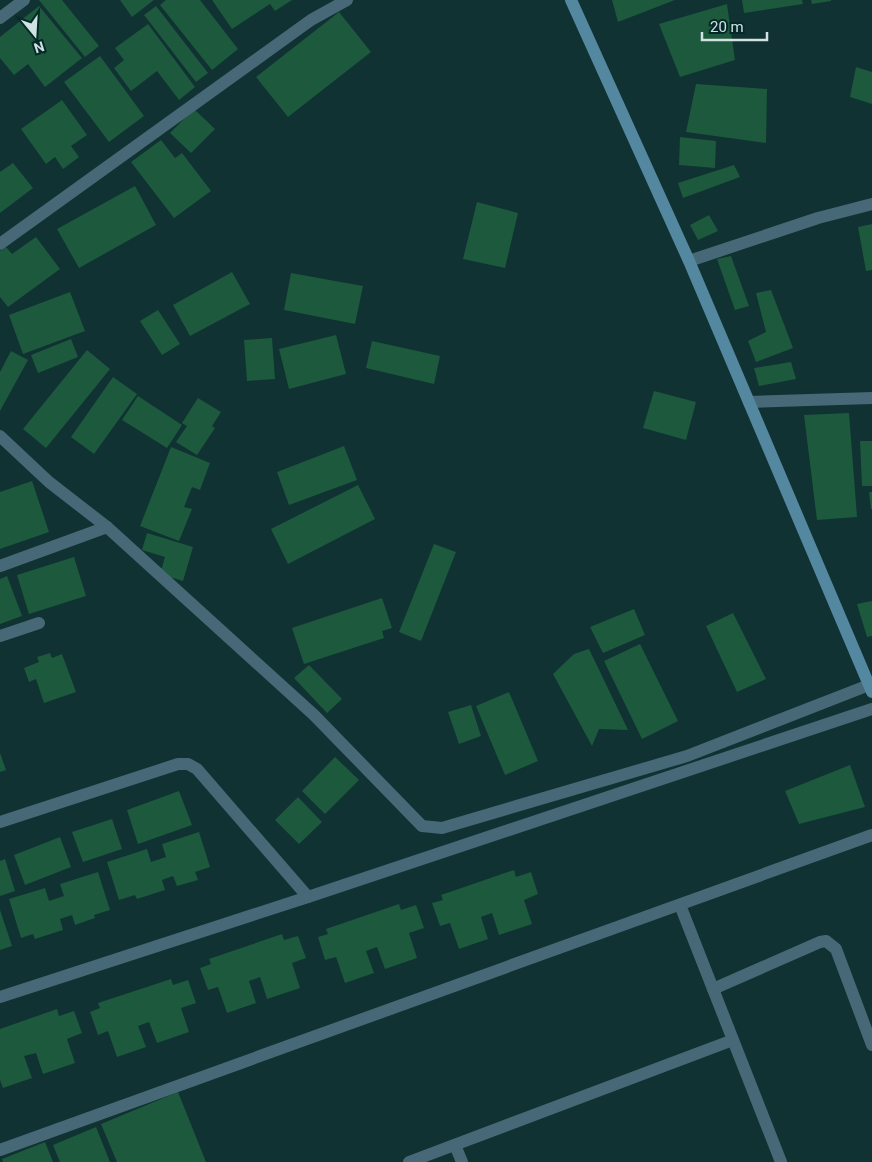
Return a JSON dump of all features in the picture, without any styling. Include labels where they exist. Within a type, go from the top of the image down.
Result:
[{"type":"street","points":[[0,18],[24,0]]},
{"type":"street","points":[[0,244],[311,20],[347,0]]},
{"type":"street","points":[[0,436],[49,482],[107,526],[314,715],[422,826],[442,828],[687,756],[871,688],[689,261],[571,0]]},
{"type":"street","points":[[689,261],[818,218],[872,204]]},
{"type":"street","points":[[749,402],[872,398]]},
{"type":"street","points":[[0,566],[107,526]]},
{"type":"street","points":[[0,636],[39,623]]},
{"type":"street","points":[[0,997],[308,897],[872,709]]},
{"type":"street","points":[[0,822],[178,764],[188,764],[197,770],[308,897]]},
{"type":"street","points":[[0,1150],[872,836]]},
{"type":"street","points":[[680,905],[781,1162]]},
{"type":"street","points":[[713,989],[826,941],[836,950],[872,1045]]},
{"type":"street","points":[[409,1162],[733,1040]]},
{"type":"street","points":[[455,1145],[462,1162]]},
{"type":"building","points":[[39,0],[62,0],[99,46],[85,57]]},
{"type":"building","points":[[120,0],[154,0],[132,17]]},
{"type":"building","points":[[166,0],[200,0],[238,49],[212,70],[160,5]]},
{"type":"building","points":[[212,0],[292,0],[275,11],[270,4],[232,29]]},
{"type":"building","points":[[612,0],[675,0],[618,22]]},
{"type":"building","points":[[742,0],[802,0],[803,4],[744,13]]},
{"type":"building","points":[[811,0],[831,0],[831,1],[812,4]]},
{"type":"building","points":[[727,4],[735,60],[680,77],[659,24]]},
{"type":"building","points":[[39,6],[82,58],[45,87],[28,64],[14,75],[0,58],[0,37]]},
{"type":"building","points":[[156,6],[208,73],[196,82],[144,15]]},
{"type":"building","points":[[339,12],[371,52],[288,117],[256,77]]},
{"type":"building","points":[[148,24],[195,87],[179,100],[157,71],[131,91],[114,68],[124,60],[115,48]]},
{"type":"building","points":[[100,56],[144,116],[109,142],[64,82]]},
{"type":"building","points":[[856,67],[872,72],[872,104],[850,97]]},
{"type":"building","points":[[696,84],[767,89],[766,143],[686,132]]},
{"type":"building","points":[[62,100],[87,135],[71,146],[79,157],[63,169],[55,157],[46,164],[21,129]]},
{"type":"building","points":[[194,109],[215,129],[191,153],[170,133]]},
{"type":"building","points":[[680,137],[716,141],[715,168],[679,165]]},
{"type":"building","points":[[161,140],[175,158],[182,153],[211,191],[174,218],[131,162]]},
{"type":"building","points":[[13,163],[33,188],[0,213],[0,172]]},
{"type":"building","points":[[734,165],[740,177],[683,198],[678,183]]},
{"type":"building","points":[[135,186],[156,225],[79,268],[57,229]]},
{"type":"building","points":[[477,202],[518,213],[505,268],[463,259]]},
{"type":"building","points":[[709,215],[718,231],[698,240],[690,225]]},
{"type":"building","points":[[872,224],[872,270],[866,271],[858,227]]},
{"type":"building","points":[[36,237],[60,269],[8,307],[0,297],[0,251],[6,247],[12,254]]},
{"type":"building","points":[[731,256],[749,306],[735,310],[717,259]]},
{"type":"building","points":[[232,272],[250,304],[190,336],[173,305]]},
{"type":"building","points":[[291,273],[363,286],[355,324],[284,310]]},
{"type":"building","points":[[771,290],[793,348],[756,362],[748,341],[766,332],[756,293]]},
{"type":"building","points":[[70,292],[85,331],[23,354],[9,315]]},
{"type":"building","points":[[158,310],[180,344],[162,355],[140,321]]},
{"type":"building","points":[[336,335],[346,374],[289,389],[279,349]]},
{"type":"building","points":[[272,338],[275,379],[247,381],[244,340]]},
{"type":"building","points":[[71,339],[78,357],[38,373],[31,355]]},
{"type":"building","points":[[372,341],[440,356],[434,384],[366,368]]},
{"type":"building","points":[[87,350],[110,369],[46,448],[23,429]]},
{"type":"building","points":[[11,351],[28,360],[0,411],[0,372]]},
{"type":"building","points":[[791,362],[796,379],[759,386],[754,368]]},
{"type":"building","points":[[113,377],[137,394],[94,454],[71,437]]},
{"type":"building","points":[[654,391],[696,402],[686,440],[643,428]]},
{"type":"building","points":[[138,396],[182,425],[167,448],[122,420]]},
{"type":"building","points":[[198,398],[221,412],[212,426],[215,428],[197,455],[176,442],[187,426],[182,423]]},
{"type":"building","points":[[849,413],[857,517],[817,520],[804,415]]},
{"type":"building","points":[[860,441],[872,441],[872,486],[862,486]]},
{"type":"building","points":[[344,446],[357,480],[289,505],[277,472]]},
{"type":"building","points":[[171,447],[210,463],[200,490],[192,487],[184,507],[192,509],[179,541],[140,526]]},
{"type":"building","points":[[32,481],[49,532],[0,549],[0,492]]},
{"type":"building","points":[[358,485],[375,519],[288,564],[271,529]]},
{"type":"building","points":[[869,492],[872,492],[872,509],[871,509]]},
{"type":"building","points":[[147,533],[193,547],[183,581],[160,574],[165,557],[142,550]]},
{"type":"building","points":[[434,544],[456,552],[421,641],[399,632]]},
{"type":"building","points":[[74,557],[86,596],[29,614],[17,575]]},
{"type":"building","points":[[7,576],[22,616],[0,624],[0,579]]},
{"type":"building","points":[[382,598],[392,628],[382,631],[384,638],[304,664],[292,628]]},
{"type":"building","points":[[872,601],[872,636],[867,637],[857,604]]},
{"type":"building","points":[[634,609],[645,635],[603,653],[590,627]]},
{"type":"building","points":[[733,613],[766,679],[737,692],[706,626]]},
{"type":"building","points":[[640,644],[678,721],[642,739],[604,661]]},
{"type":"building","points":[[589,649],[628,730],[599,729],[592,746],[553,674],[574,654]]},
{"type":"building","points":[[50,653],[52,658],[62,654],[76,692],[44,703],[36,679],[29,682],[24,668],[39,662],[37,657]]},
{"type":"building","points":[[309,665],[342,699],[327,713],[294,678]]},
{"type":"building","points":[[509,692],[538,761],[505,775],[476,706]]},
{"type":"building","points":[[471,705],[481,736],[459,744],[448,712]]},
{"type":"building","points":[[0,753],[6,770],[0,772]]},
{"type":"building","points":[[335,757],[359,780],[325,814],[302,791]]},
{"type":"building","points":[[850,765],[865,807],[799,824],[785,791]]},
{"type":"building","points":[[179,791],[192,825],[138,844],[127,810]]},
{"type":"building","points":[[298,797],[322,822],[299,844],[275,820]]},
{"type":"building","points":[[112,819],[122,849],[83,862],[72,832]]},
{"type":"building","points":[[199,832],[210,867],[195,872],[198,880],[177,886],[173,876],[162,880],[165,890],[137,899],[135,895],[119,900],[107,862],[147,849],[151,862],[166,857],[162,844]]},
{"type":"building","points":[[60,837],[71,867],[25,885],[14,855]]},
{"type":"building","points":[[5,859],[15,891],[0,896],[0,861]]},
{"type":"building","points":[[514,870],[516,877],[531,872],[538,894],[524,900],[532,924],[499,935],[492,913],[481,917],[488,939],[459,949],[450,923],[440,926],[432,903],[443,900],[441,895]]},
{"type":"building","points":[[98,872],[110,910],[94,915],[95,918],[75,925],[72,915],[60,919],[63,930],[35,939],[33,934],[21,938],[9,899],[45,888],[49,901],[64,896],[60,884]]},
{"type":"building","points":[[399,904],[401,910],[416,905],[424,928],[409,933],[417,958],[385,969],[377,947],[366,951],[374,973],[345,983],[336,957],[325,960],[318,937],[328,934],[326,929]]},
{"type":"building","points":[[0,910],[12,946],[0,950]]},
{"type":"building","points":[[282,934],[284,940],[298,936],[306,958],[292,963],[300,988],[267,999],[260,977],[249,981],[256,1003],[227,1013],[218,987],[208,990],[200,968],[211,964],[209,959]]},
{"type":"building","points":[[171,979],[173,985],[188,980],[196,1003],[181,1008],[189,1032],[157,1043],[149,1022],[138,1026],[146,1047],[117,1057],[108,1031],[98,1035],[90,1012],[100,1008],[98,1003]]},
{"type":"building","points":[[57,1009],[59,1016],[74,1011],[82,1033],[67,1039],[75,1063],[43,1074],[36,1053],[24,1056],[32,1078],[3,1088],[0,1080],[0,1029]]},
{"type":"building","points":[[178,1092],[206,1162],[117,1162],[101,1124]]},
{"type":"building","points":[[96,1127],[110,1162],[60,1162],[53,1145]]},
{"type":"building","points":[[45,1142],[53,1162],[3,1162],[2,1159]]}]
